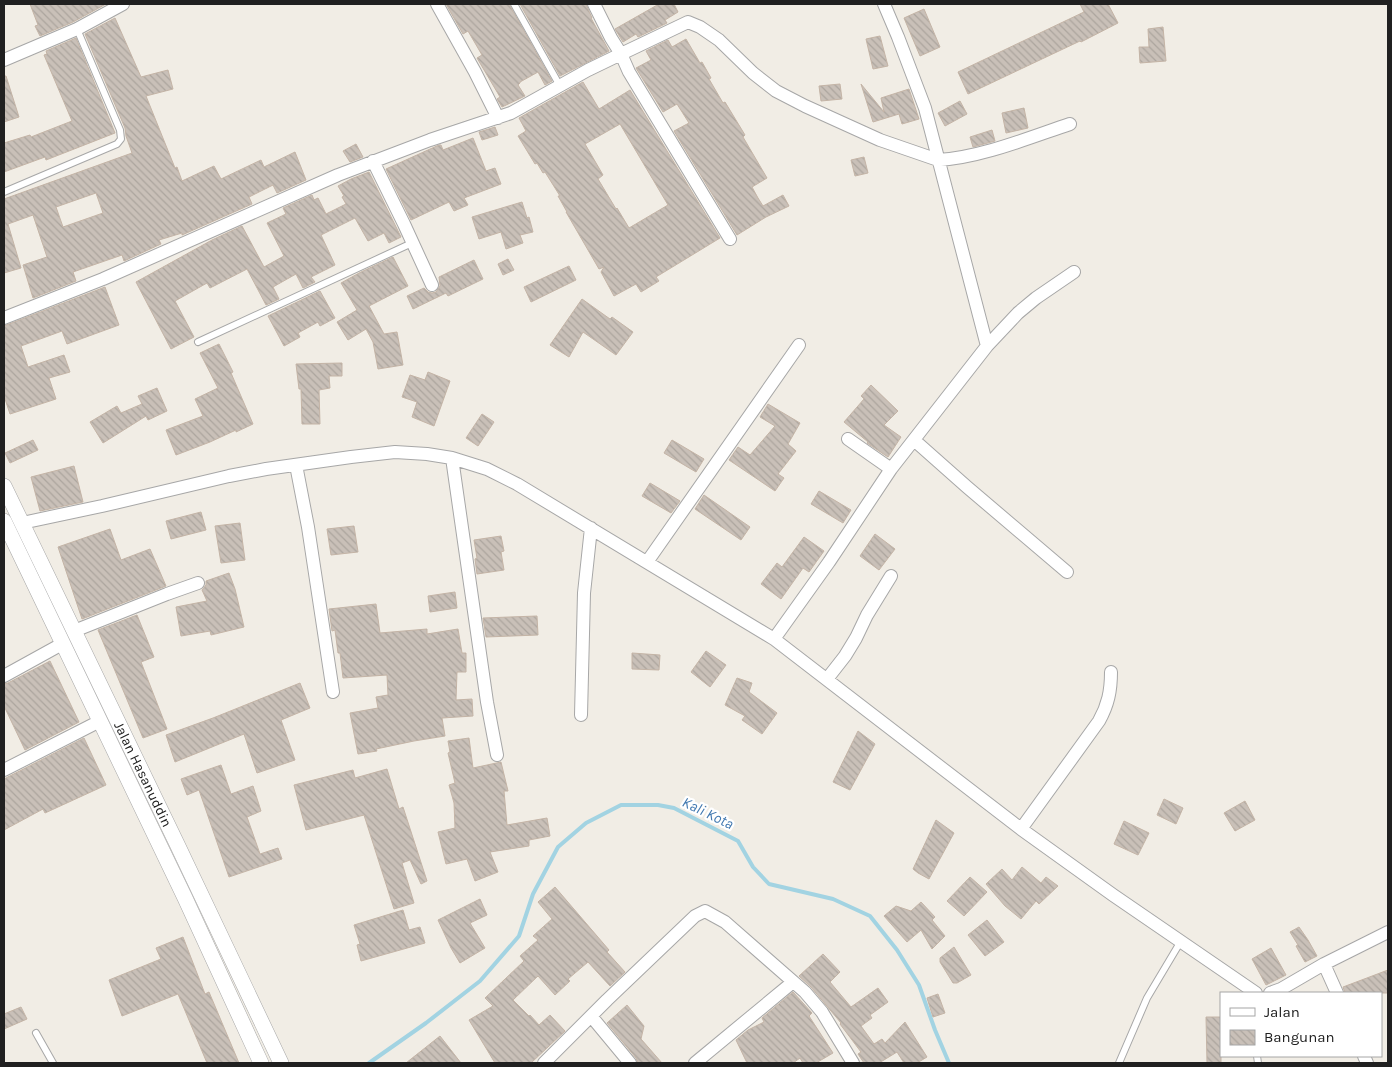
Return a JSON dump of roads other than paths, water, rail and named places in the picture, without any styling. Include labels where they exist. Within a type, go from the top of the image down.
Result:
[{"type":"street","points":[[4,60],[77,29],[123,4]]},
{"type":"street","points":[[437,4],[471,64],[498,118]]},
{"type":"street","points":[[594,4],[629,72],[730,239]]},
{"type":"street","points":[[884,4],[924,108],[987,346]]},
{"type":"street","points":[[4,318],[103,279],[373,161],[498,118],[527,105],[621,54],[688,22],[700,27],[719,40],[753,73],[776,90],[805,106],[880,140],[938,160],[980,153],[1070,124]]},
{"type":"street","points":[[373,161],[432,286]]},
{"type":"street","points":[[774,639],[892,469],[987,346],[1018,313],[1074,272]]},
{"type":"street","points":[[647,562],[800,345]]},
{"type":"street","points":[[848,439],[892,469]]},
{"type":"street","points":[[914,440],[1067,572]]},
{"type":"street","points":[[22,523],[229,476],[350,457],[395,452],[427,454],[452,458],[487,469],[517,484],[774,639],[1022,829],[1113,895],[1255,992]]},
{"type":"street","points":[[452,458],[487,702],[497,755]]},
{"type":"street","points":[[296,465],[308,526],[333,692]]},
{"type":"street","name":"Jalan Hasanuddin","points":[[4,486],[281,1063]]},
{"type":"street","name":"Jalan Hasanuddin","points":[[5,526],[185,898],[262,1063]]},
{"type":"street","points":[[581,715],[584,593],[590,528]]},
{"type":"street","points":[[827,679],[845,656],[891,576]]},
{"type":"street","points":[[74,631],[198,583]]},
{"type":"street","points":[[4,676],[62,644]]},
{"type":"street","points":[[1022,829],[1099,721],[1110,697],[1111,672]]},
{"type":"street","points":[[4,770],[100,721]]},
{"type":"street","points":[[185,898],[200,891]]},
{"type":"street","points":[[544,1063],[695,916],[705,911],[725,922],[793,982],[822,1012],[853,1063]]},
{"type":"street","points":[[1273,992],[1388,932]]},
{"type":"street","points":[[1324,964],[1337,992]]},
{"type":"street","points":[[695,1063],[793,982]]},
{"type":"street","points":[[591,1016],[630,1063]]},
{"type":"lane","points":[[514,4],[560,86]]},
{"type":"lane","points":[[4,192],[117,144],[120,139],[120,130],[77,29]]},
{"type":"lane","points":[[198,342],[412,243]]},
{"type":"lane","points":[[1119,1063],[1147,998],[1181,941]]},
{"type":"lane","points":[[36,1033],[53,1063]]},
{"type":"waterway","name":"Kali Kota","points":[[369,1063],[426,1023],[480,981],[519,936],[533,894],[558,847],[586,823],[621,805],[658,805],[674,808],[738,841],[753,867],[769,884],[833,899],[870,916],[897,950],[919,985],[949,1063]]}]
